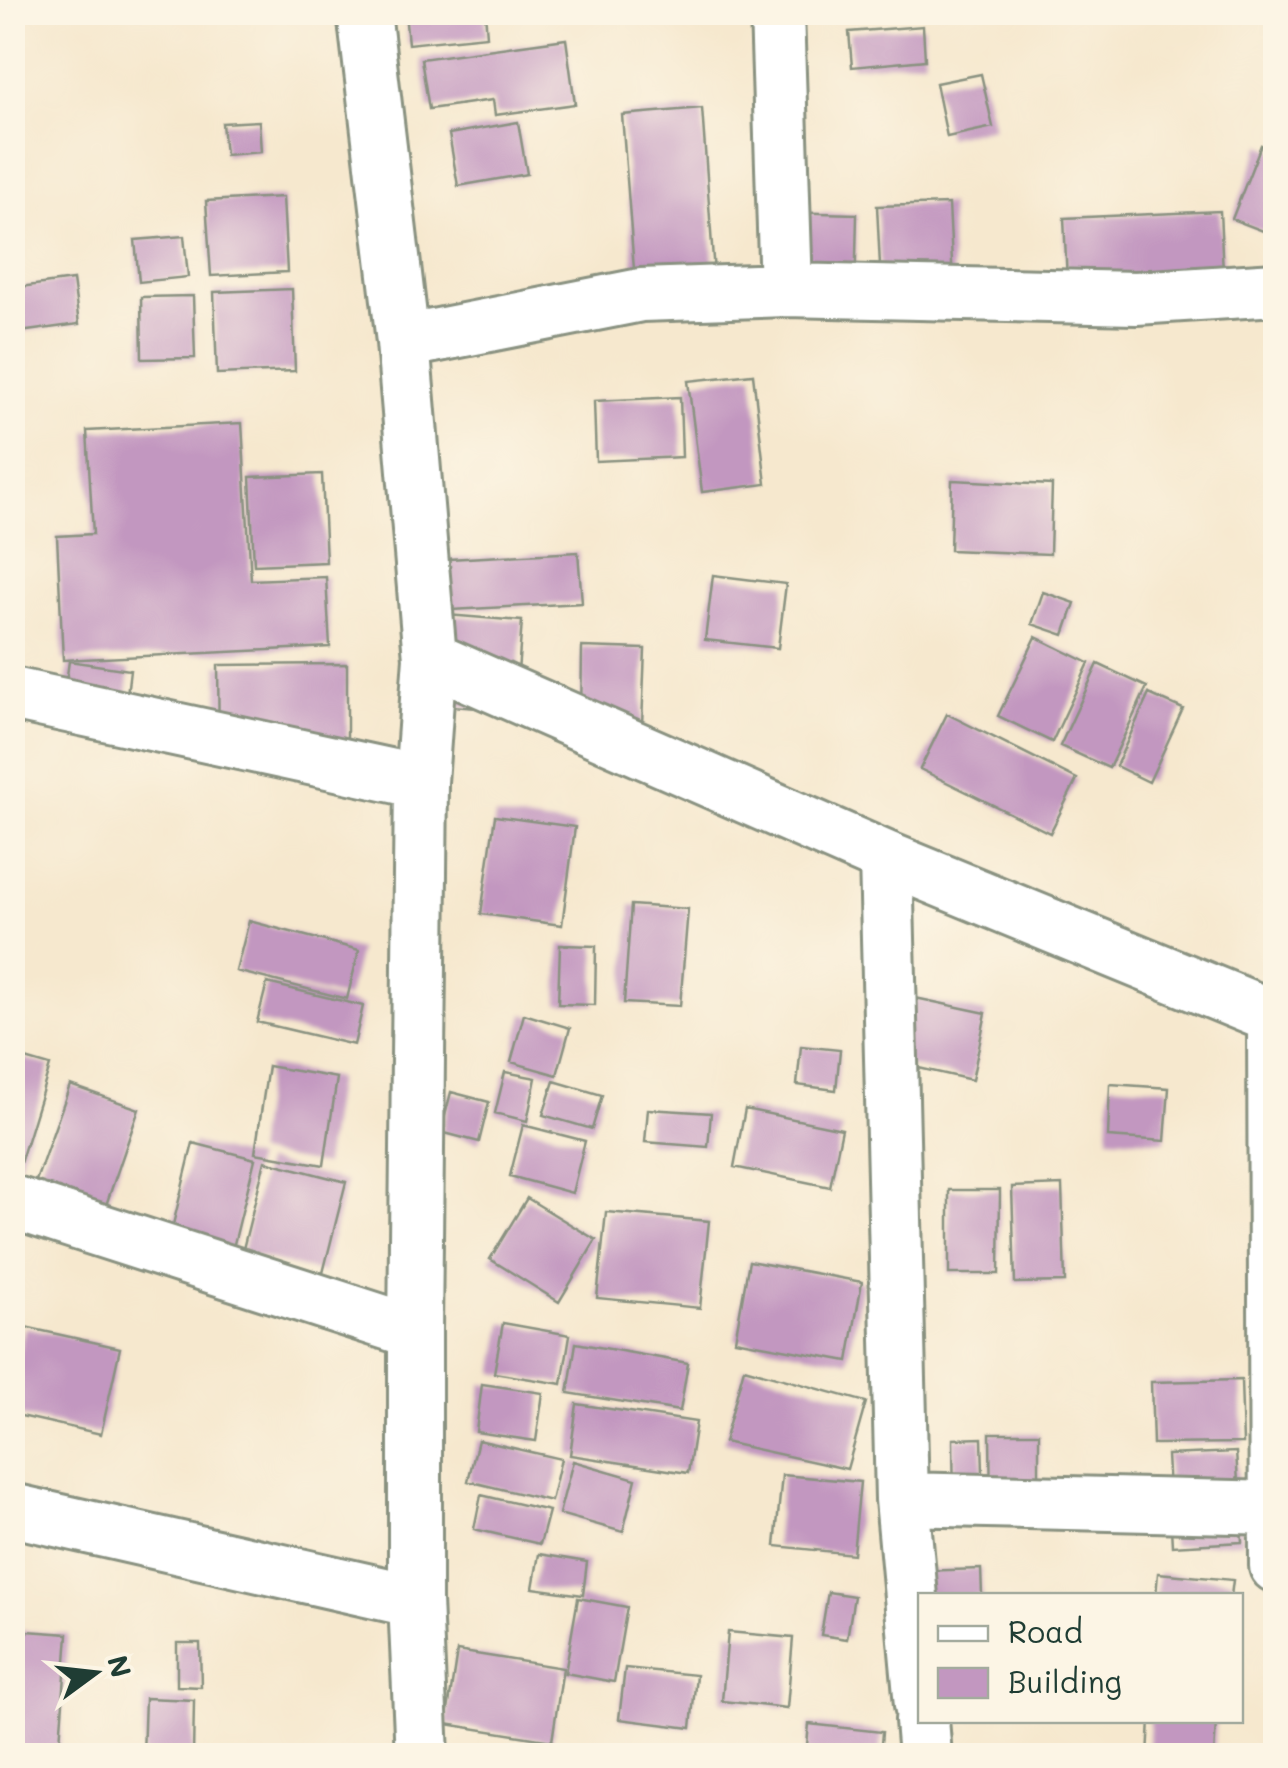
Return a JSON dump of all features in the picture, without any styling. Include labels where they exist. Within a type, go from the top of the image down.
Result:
[{"type":"street","points":[[364,12],[403,342],[430,658],[421,782],[415,1332],[415,1601],[422,1756]]},
{"type":"street","points":[[777,12],[786,290]]},
{"type":"street","points":[[403,342],[641,295],[786,290],[1136,298],[1276,289]]},
{"type":"street","points":[[430,658],[886,858],[1275,1017],[1276,1566]]},
{"type":"street","points":[[12,694],[421,782]]},
{"type":"street","points":[[886,858],[902,1498],[918,1683]]},
{"type":"street","points":[[12,1202],[415,1332]]},
{"type":"street","points":[[902,1498],[1274,1508]]},
{"type":"street","points":[[12,1510],[415,1601]]},
{"type":"street","points":[[922,1723],[925,1756]]},
{"type":"building","points":[[405,12],[485,12],[487,36],[408,44]]},
{"type":"building","points":[[923,26],[925,60],[852,67],[849,32]]},
{"type":"building","points":[[566,39],[575,104],[495,115],[493,100],[429,109],[421,59]]},
{"type":"building","points":[[981,74],[993,127],[947,137],[936,83]]},
{"type":"building","points":[[702,108],[716,301],[637,308],[622,115]]},
{"type":"building","points":[[259,121],[261,152],[225,155],[222,123]]},
{"type":"building","points":[[518,122],[527,174],[458,186],[449,134]]},
{"type":"building","points":[[1261,145],[1276,151],[1276,236],[1232,219]]},
{"type":"building","points":[[283,197],[287,272],[211,276],[206,201]]},
{"type":"building","points":[[949,204],[953,282],[881,286],[877,206]]},
{"type":"building","points":[[1220,211],[1224,295],[1068,302],[1064,218]]},
{"type":"building","points":[[780,212],[857,214],[855,298],[778,296]]},
{"type":"building","points":[[184,236],[188,277],[139,282],[135,240]]},
{"type":"building","points":[[73,280],[79,324],[12,333],[12,288]]},
{"type":"building","points":[[292,289],[295,371],[217,374],[214,292]]},
{"type":"building","points":[[193,296],[195,358],[142,359],[141,297]]},
{"type":"building","points":[[753,374],[766,484],[702,492],[688,381]]},
{"type":"building","points":[[680,397],[682,457],[596,461],[594,401]]},
{"type":"building","points":[[242,423],[251,580],[326,577],[330,647],[63,660],[57,536],[93,534],[87,431]]},
{"type":"building","points":[[322,474],[326,562],[254,565],[250,477]]},
{"type":"building","points":[[952,480],[1052,485],[1050,554],[950,550]]},
{"type":"building","points":[[578,552],[582,603],[451,610],[449,559]]},
{"type":"building","points":[[713,575],[786,584],[778,648],[705,640]]},
{"type":"building","points":[[1043,592],[1075,603],[1064,635],[1032,624]]},
{"type":"building","points":[[447,615],[522,621],[515,711],[440,705]]},
{"type":"building","points":[[1036,637],[1089,663],[1052,742],[998,716]]},
{"type":"building","points":[[582,647],[645,649],[642,725],[581,723]]},
{"type":"building","points":[[69,661],[130,670],[123,728],[61,719]]},
{"type":"building","points":[[347,664],[347,745],[219,746],[218,665]]},
{"type":"building","points":[[1098,664],[1147,687],[1109,768],[1060,746]]},
{"type":"building","points":[[1149,694],[1183,709],[1149,782],[1116,766]]},
{"type":"building","points":[[947,714],[1077,779],[1050,833],[920,769]]},
{"type":"building","points":[[495,816],[575,827],[562,925],[481,914]]},
{"type":"building","points":[[631,905],[688,909],[680,1006],[624,1003]]},
{"type":"building","points":[[249,921],[359,950],[347,999],[236,971]]},
{"type":"building","points":[[560,945],[596,946],[595,1005],[558,1004]]},
{"type":"building","points":[[267,983],[363,1006],[354,1045],[257,1022]]},
{"type":"building","points":[[906,996],[986,1013],[972,1080],[892,1062]]},
{"type":"building","points":[[524,1014],[570,1028],[557,1075],[511,1062]]},
{"type":"building","points":[[801,1046],[840,1050],[836,1090],[797,1085]]},
{"type":"building","points":[[12,1055],[50,1066],[13,1186],[12,1186]]},
{"type":"building","points":[[268,1066],[337,1078],[324,1165],[255,1153]]},
{"type":"building","points":[[505,1072],[536,1078],[527,1121],[495,1113]]},
{"type":"building","points":[[554,1081],[602,1095],[592,1129],[543,1115]]},
{"type":"building","points":[[1110,1084],[1169,1088],[1165,1141],[1108,1137]]},
{"type":"building","points":[[70,1085],[139,1109],[103,1214],[33,1189]]},
{"type":"building","points":[[451,1092],[489,1102],[479,1142],[441,1132]]},
{"type":"building","points":[[648,1109],[711,1113],[708,1147],[645,1142]]},
{"type":"building","points":[[745,1109],[842,1129],[830,1187],[734,1167]]},
{"type":"building","points":[[523,1125],[585,1141],[572,1193],[510,1176]]},
{"type":"building","points":[[193,1143],[255,1159],[231,1256],[169,1241]]},
{"type":"building","points":[[265,1161],[346,1182],[323,1273],[242,1253]]},
{"type":"building","points":[[1062,1185],[1065,1282],[1015,1283],[1012,1187]]},
{"type":"building","points":[[949,1190],[1000,1190],[999,1274],[949,1274]]},
{"type":"building","points":[[527,1198],[596,1240],[559,1302],[490,1259]]},
{"type":"building","points":[[606,1212],[709,1221],[700,1308],[597,1298]]},
{"type":"building","points":[[749,1261],[862,1282],[848,1361],[735,1340]]},
{"type":"building","points":[[503,1323],[570,1335],[562,1384],[494,1373]]},
{"type":"building","points":[[25,1327],[120,1348],[101,1434],[12,1414],[12,1379]]},
{"type":"building","points":[[576,1343],[688,1363],[680,1411],[568,1393]]},
{"type":"building","points":[[744,1368],[866,1402],[847,1469],[724,1442]]},
{"type":"building","points":[[1241,1380],[1243,1443],[1153,1444],[1151,1382]]},
{"type":"building","points":[[482,1384],[543,1393],[536,1441],[476,1432]]},
{"type":"building","points":[[577,1404],[696,1422],[688,1473],[570,1455]]},
{"type":"building","points":[[990,1433],[1039,1433],[1039,1508],[991,1508]]},
{"type":"building","points":[[982,1438],[984,1508],[954,1508],[953,1439]]},
{"type":"building","points":[[478,1440],[561,1459],[551,1501],[468,1481]]},
{"type":"building","points":[[1236,1452],[1242,1542],[1172,1546],[1167,1455]]},
{"type":"building","points":[[573,1461],[636,1479],[623,1532],[559,1514]]},
{"type":"building","points":[[782,1475],[860,1482],[853,1554],[775,1546]]},
{"type":"building","points":[[481,1495],[549,1511],[540,1544],[474,1529]]},
{"type":"building","points":[[539,1554],[587,1562],[583,1595],[533,1588]]},
{"type":"building","points":[[981,1569],[982,1593],[918,1593],[918,1571]]},
{"type":"building","points":[[1158,1573],[1233,1580],[1231,1593],[1156,1593]]},
{"type":"building","points":[[828,1592],[854,1596],[847,1639],[821,1635]]},
{"type":"building","points":[[578,1598],[627,1607],[614,1682],[565,1673]]},
{"type":"building","points":[[13,1630],[68,1634],[59,1756],[12,1756]]},
{"type":"building","points":[[728,1632],[793,1638],[787,1708],[722,1701]]},
{"type":"building","points":[[177,1643],[200,1643],[201,1687],[177,1686]]},
{"type":"building","points":[[457,1651],[563,1668],[552,1741],[446,1724]]},
{"type":"building","points":[[625,1668],[696,1675],[691,1728],[619,1719]]},
{"type":"building","points":[[145,1698],[194,1700],[193,1756],[143,1756]]},
{"type":"building","points":[[1150,1723],[1216,1723],[1214,1756],[1148,1756]]},
{"type":"building","points":[[809,1724],[882,1732],[880,1756],[806,1756]]}]
